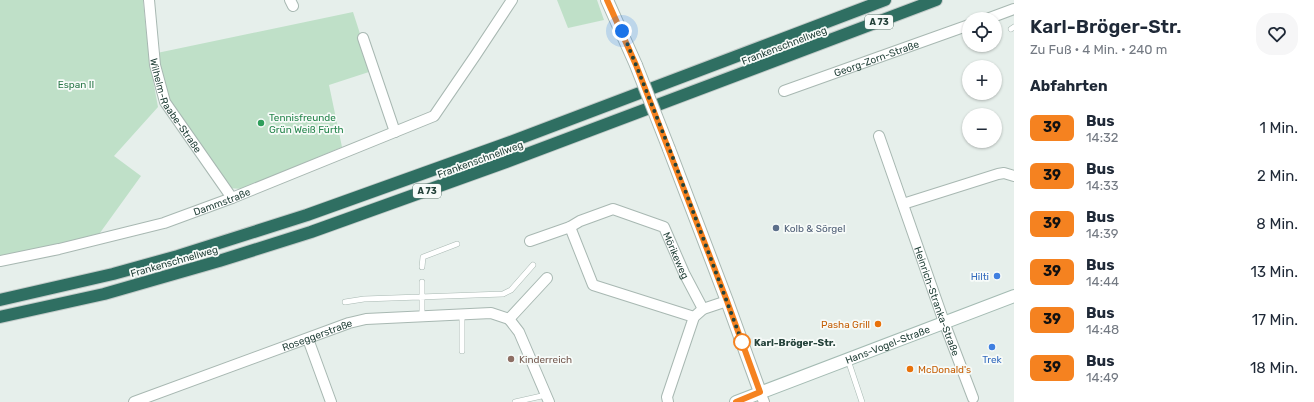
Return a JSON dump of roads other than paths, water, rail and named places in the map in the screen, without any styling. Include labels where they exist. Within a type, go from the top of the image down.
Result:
[{"type":"highway","name":"Frankenschnellweg","points":[[0,300],[48,290],[163,260],[307,215],[505,144],[885,0]]},
{"type":"highway","name":"Frankenschnellweg","points":[[0,317],[104,294],[219,261],[311,232],[506,162],[936,0]]},
{"type":"street","name":"Wilhelm-Raabe-Straße","points":[[149,0],[155,65],[165,102],[232,198]]},
{"type":"street","name":"Dammstraße","points":[[0,261],[164,223],[232,198],[434,116],[512,0]]},
{"type":"street","points":[[607,0],[636,65],[727,301],[762,397]]},
{"type":"street","points":[[1002,14],[1014,10]]},
{"type":"street","name":"Georg-Zorn-Straße","points":[[784,91],[962,27]]},
{"type":"street","points":[[363,38],[395,132]]},
{"type":"street","name":"Heinrich-Stranka-Straße","points":[[879,136],[944,322],[973,398]]},
{"type":"street","points":[[903,204],[998,174],[1004,173],[1014,176]]},
{"type":"street","name":"Mörikeweg","points":[[530,241],[570,227],[580,221],[613,209],[664,228],[684,273],[703,309]]},
{"type":"street","points":[[570,227],[593,285],[694,317]]},
{"type":"street","points":[[547,278],[509,319],[519,332],[547,399]]},
{"type":"street","name":"Hans-Vogel-Straße","points":[[736,402],[762,397],[848,360],[1014,296]]},
{"type":"street","points":[[668,402],[667,397],[694,317],[703,309],[727,301]]},
{"type":"street","name":"Roseggerstraße","points":[[134,402],[349,323],[366,319],[491,313],[509,319]]},
{"type":"street","points":[[308,338],[331,402]]},
{"type":"lane","points":[[422,267],[423,257],[457,244]]},
{"type":"lane","points":[[345,302],[364,299],[503,294],[511,290],[533,265]]},
{"type":"lane","points":[[422,282],[422,316]]},
{"type":"lane","points":[[462,315],[462,351]]},
{"type":"lane","points":[[848,360],[862,402]]},
{"type":"lane","points":[[515,402],[547,399]]},
{"type":"place","name":"Tennisfreunde Grün Weiß Fürth","points":[[261,123]]},
{"type":"place","name":"Kolb & Sörgel","points":[[776,228]]},
{"type":"place","name":"Hilti","points":[[997,276]]},
{"type":"place","name":"Pasha Grill","points":[[878,324]]},
{"type":"place","name":"Karl-Bröger-Str.","points":[[742,342]]},
{"type":"place","name":"Trek","points":[[992,347]]},
{"type":"place","name":"Kinderreich","points":[[511,359]]},
{"type":"place","name":"McDonald's","points":[[910,369]]},
{"type":"park label","name":"Espan II","points":[[76,84]]}]
